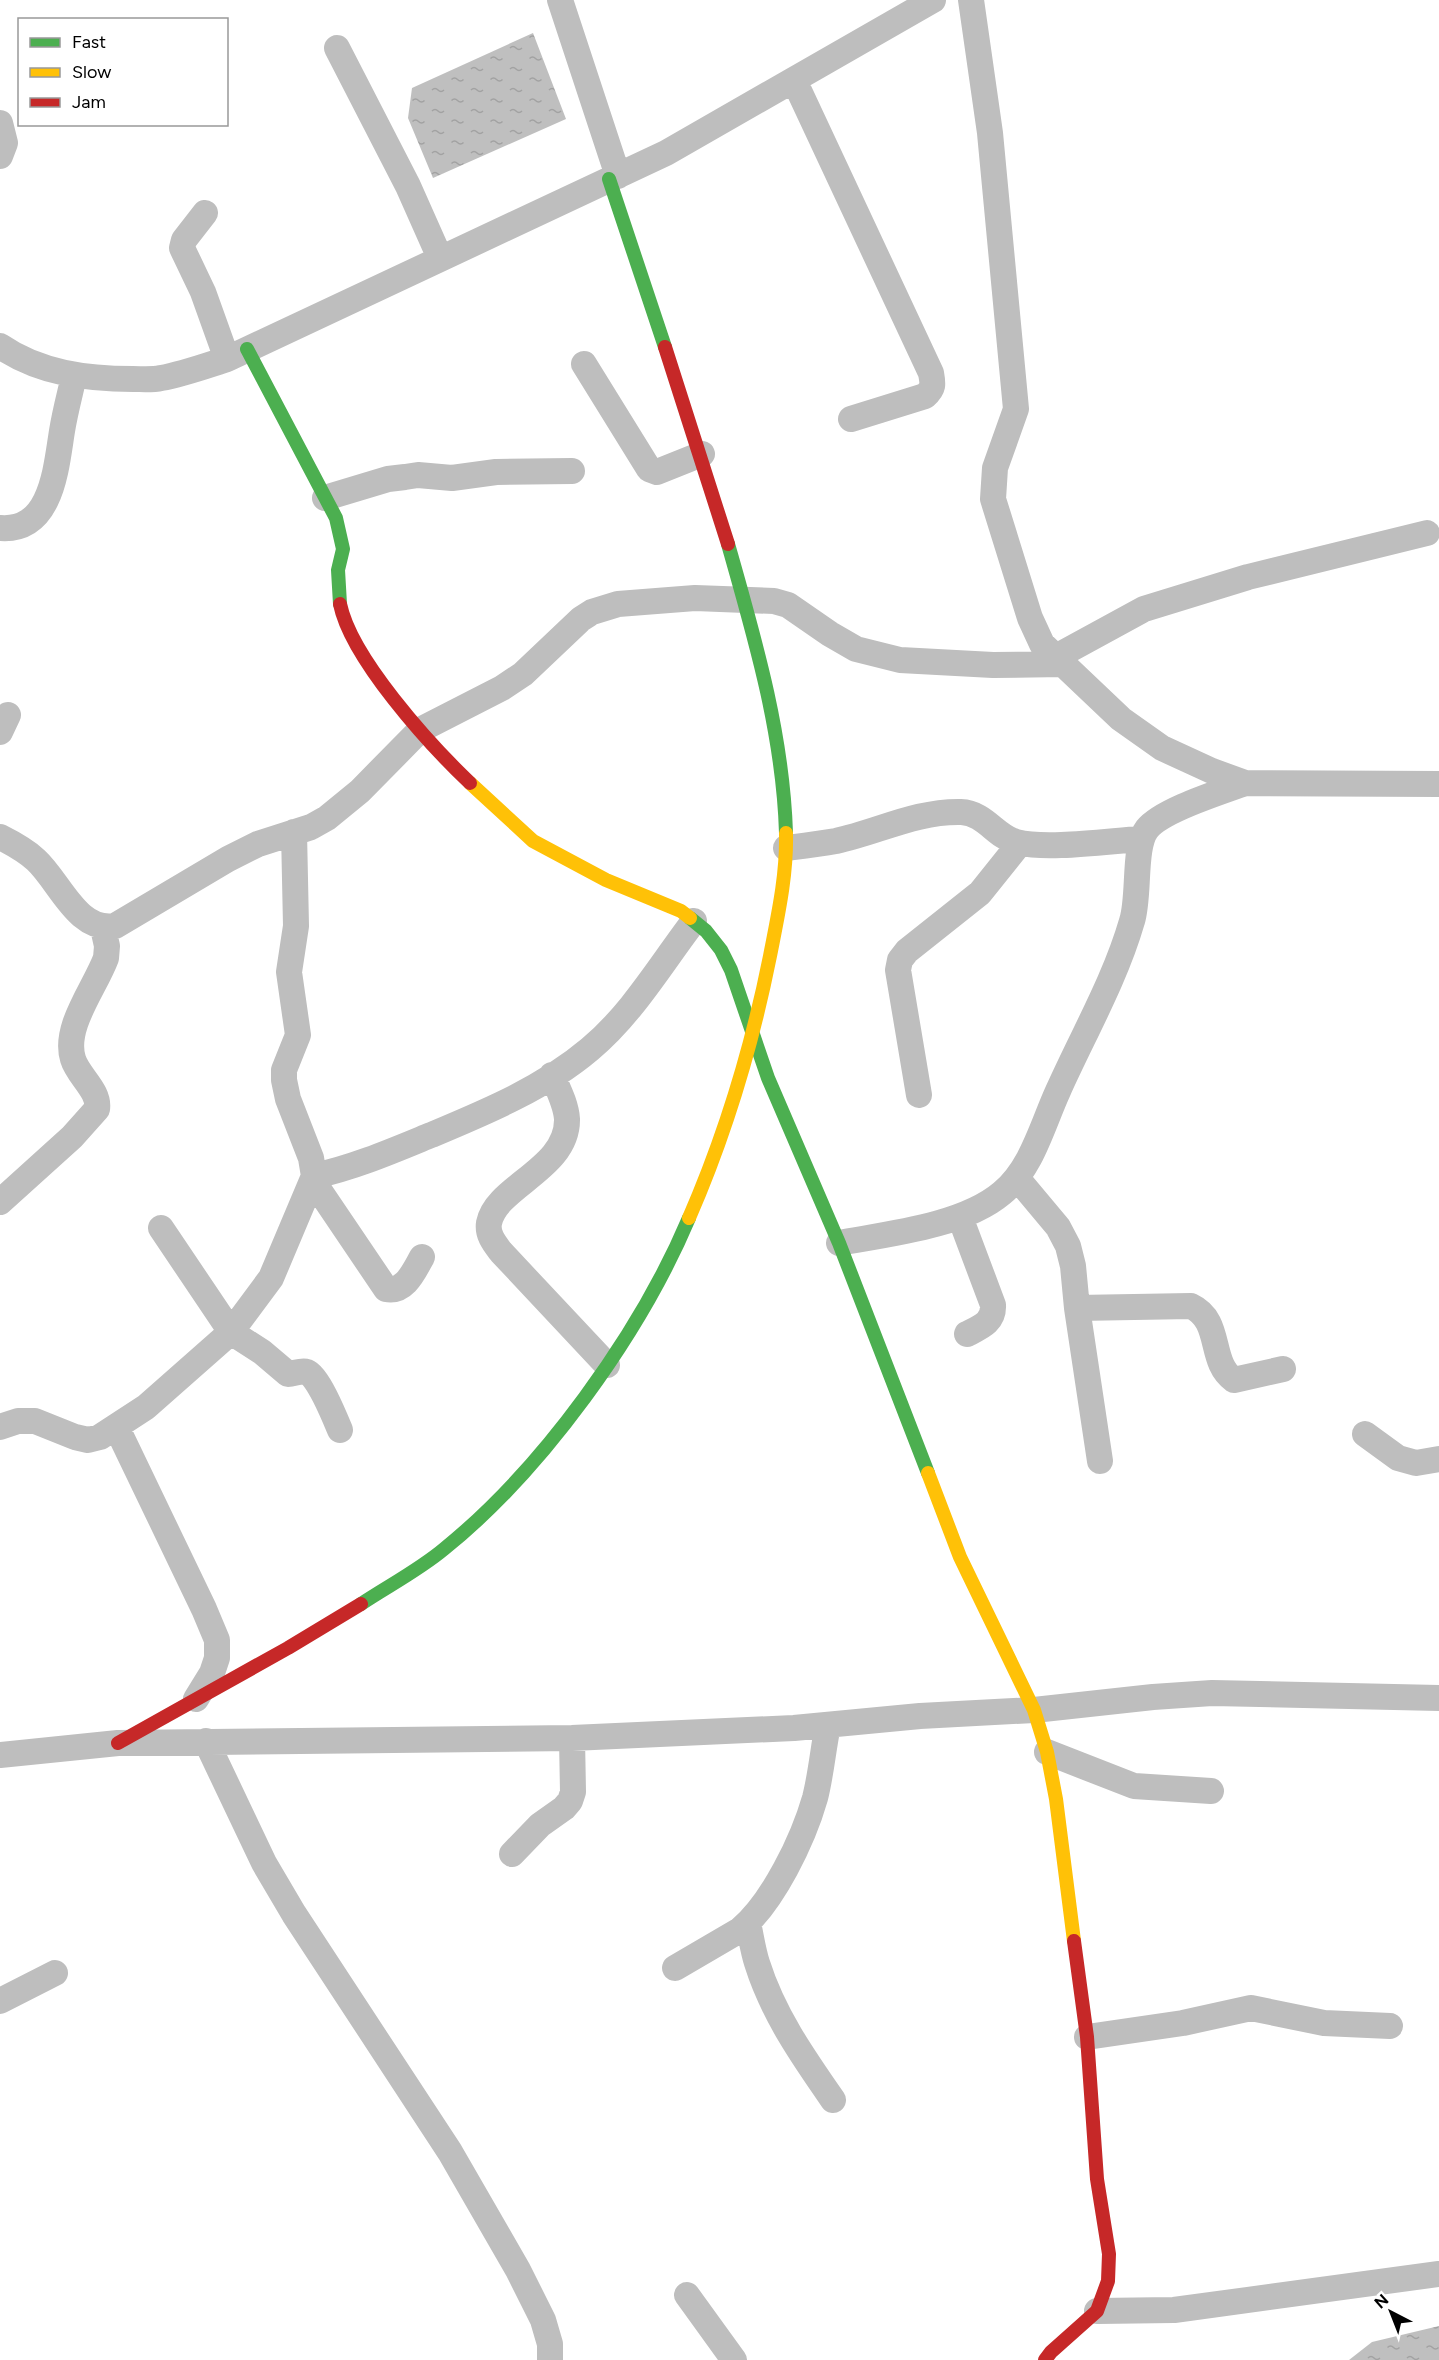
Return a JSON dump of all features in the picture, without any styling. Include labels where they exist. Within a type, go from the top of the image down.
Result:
[{"type":"street","points":[[118,1743],[196,1699],[252,1671],[350,1612],[442,1550],[509,1489],[568,1419],[634,1326],[683,1236],[710,1174],[753,1034],[777,922],[786,848],[782,771],[770,707],[724,528],[560,0]]},
{"type":"street","points":[[0,346],[14,356],[74,376],[158,379],[195,370],[237,354],[666,153],[933,0]]},
{"type":"street","points":[[971,0],[990,134],[1016,409],[995,468],[993,499],[1030,618],[1042,644],[1121,719],[1161,748],[1245,783],[1439,784]]},
{"type":"street","points":[[337,48],[408,186],[440,258]]},
{"type":"street","points":[[794,80],[931,373],[933,384],[932,390],[926,396],[851,419]]},
{"type":"street","points":[[0,123],[5,142],[0,156]]},
{"type":"street","points":[[205,213],[184,240],[182,248],[237,354],[336,518],[343,549],[338,570],[338,594],[343,618],[358,647],[381,681],[420,730],[474,786],[533,841],[606,880],[681,911],[706,931],[721,950],[731,970],[772,1088],[839,1243],[960,1557],[1034,1710],[1047,1752],[1056,1799],[1087,2037],[1097,2179],[1108,2254],[1108,2281],[1097,2311],[1045,2360]]},
{"type":"street","points":[[584,364],[649,469],[657,472],[702,454]]},
{"type":"street","points":[[0,528],[20,526],[30,522],[46,499],[55,477],[74,376]]},
{"type":"street","points":[[325,498],[405,477],[452,478],[496,472],[572,471]]},
{"type":"street","points":[[0,837],[38,861],[81,915],[103,928],[115,926],[248,849],[310,827],[342,807],[420,730],[502,688],[523,674],[567,632],[592,612],[618,604],[695,598],[774,601],[788,605],[856,649],[900,660],[993,665],[1059,660],[1144,609],[1248,576],[1427,533]]},
{"type":"street","points":[[839,1243],[891,1234],[960,1217],[1001,1194],[1017,1178],[1042,1130],[1095,1014],[1128,934],[1136,903],[1140,840],[1148,827],[1162,816],[1245,783]]},
{"type":"street","points":[[786,848],[837,841],[901,820],[964,812],[977,816],[1014,842],[1020,843],[1037,845],[1140,840]]},
{"type":"street","points":[[294,832],[296,926],[289,972],[298,1035],[284,1070],[288,1099],[311,1158],[314,1178],[386,1289],[396,1289],[404,1284],[422,1257]]},
{"type":"street","points":[[919,1095],[898,970],[900,960],[907,951],[980,893],[1020,843]]},
{"type":"street","points":[[1,1423],[35,1421],[88,1440],[100,1437],[117,1428],[146,1407],[231,1332],[271,1278],[314,1178],[372,1160],[464,1122],[521,1094],[592,1048],[622,1016],[693,921]]},
{"type":"street","points":[[0,1202],[72,1137],[97,1109],[95,1095],[73,1060],[71,1046],[74,1028],[106,958],[107,946],[103,928]]},
{"type":"street","points":[[552,1075],[567,1119],[563,1140],[549,1161],[494,1212],[489,1224],[491,1238],[501,1252],[607,1365]]},
{"type":"street","points":[[1017,1178],[1058,1227],[1068,1246],[1073,1266],[1100,1461]]},
{"type":"street","points":[[960,1217],[993,1305],[994,1314],[989,1320],[967,1334]]},
{"type":"street","points":[[160,1228],[231,1332],[272,1359],[288,1374],[305,1371],[309,1373],[316,1381],[340,1430]]},
{"type":"street","points":[[1077,1308],[1191,1306],[1201,1310],[1207,1319],[1213,1330],[1223,1369],[1234,1380],[1283,1369]]},
{"type":"street","points":[[117,1428],[204,1608],[217,1640],[217,1658],[212,1673],[196,1699]]},
{"type":"street","points":[[1365,1434],[1398,1458],[1416,1463],[1439,1459]]},
{"type":"street","points":[[0,1755],[118,1743],[572,1738],[828,1725],[920,1716],[1034,1710],[1212,1693],[1439,1698]]},
{"type":"street","points":[[675,1968],[748,1923],[777,1882],[798,1843],[815,1798],[828,1725]]},
{"type":"street","points":[[512,1854],[540,1825],[570,1801],[573,1792],[572,1738]]},
{"type":"street","points":[[206,1741],[264,1863],[294,1914],[450,2152],[518,2270],[543,2320],[550,2344],[550,2360]]},
{"type":"street","points":[[1047,1752],[1134,1786],[1211,1791]]},
{"type":"street","points":[[748,1923],[756,1962],[782,2021],[833,2100]]},
{"type":"street","points":[[0,2001],[55,1973]]},
{"type":"street","points":[[1087,2037],[1183,2023],[1251,2008],[1324,2023],[1390,2026]]},
{"type":"street","points":[[1097,2311],[1174,2310],[1439,2274]]},
{"type":"street","points":[[687,2295],[734,2360]]},
{"type":"water","points":[[533,33],[566,119],[433,178],[408,118],[412,88]]},
{"type":"water","points":[[1439,2326],[1439,2360],[1349,2360],[1372,2342]]},
{"type":"traffic: fast","points":[[609,179],[665,347]]},
{"type":"traffic: fast","points":[[247,349],[336,518],[343,549],[338,570],[340,604]]},
{"type":"traffic: fast","points":[[728,544],[766,687],[779,759],[786,833]]},
{"type":"traffic: fast","points":[[690,918],[706,931],[721,950],[731,970],[768,1078],[839,1243],[928,1473]]},
{"type":"traffic: fast","points":[[361,1604],[444,1549],[481,1517],[552,1440],[616,1353],[644,1308],[689,1218]]},
{"type":"traffic: slow","points":[[470,783],[533,841],[606,880],[681,911],[690,918]]},
{"type":"traffic: slow","points":[[689,1218],[715,1154],[737,1089],[755,1023],[781,895],[786,833]]},
{"type":"traffic: slow","points":[[928,1473],[960,1557],[1034,1710],[1047,1752],[1056,1799],[1074,1941]]},
{"type":"traffic: jam","points":[[665,347],[728,544]]},
{"type":"traffic: jam","points":[[340,604],[347,626],[375,674],[434,746],[470,783]]},
{"type":"traffic: jam","points":[[118,1743],[288,1648],[361,1604]]},
{"type":"traffic: jam","points":[[1045,2360],[1097,2311],[1108,2281],[1109,2254],[1097,2179],[1087,2037],[1074,1941]]}]
